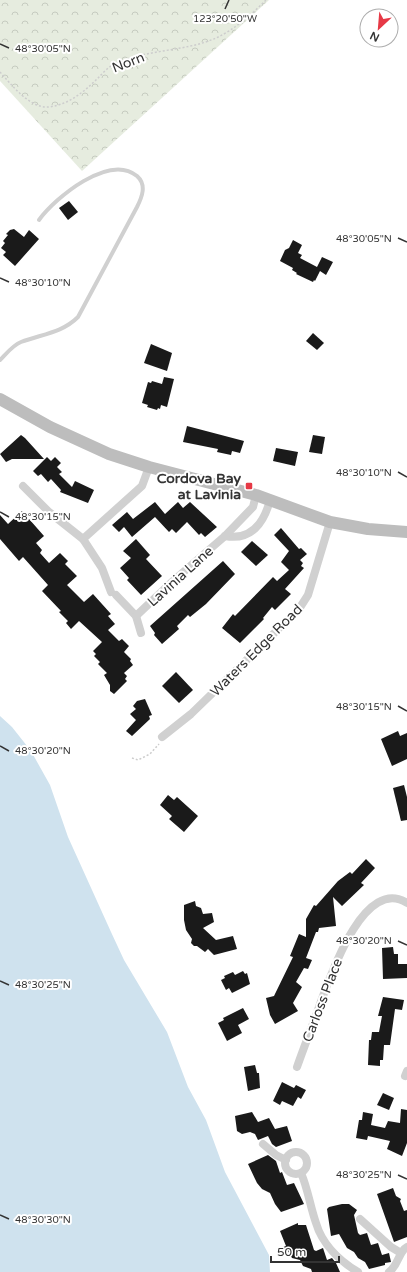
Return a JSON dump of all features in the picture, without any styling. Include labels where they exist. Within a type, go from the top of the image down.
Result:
[{"type":"main road","points":[[0,399],[56,430],[109,454],[149,467],[256,495],[330,522],[368,529],[407,532]]},
{"type":"street","points":[[23,486],[50,512],[83,539],[142,486],[149,467]]},
{"type":"street","name":"Lavinia Lane","points":[[136,616],[173,581],[225,536],[253,507],[256,495]]},
{"type":"street","name":"Lavinia Lane","points":[[225,536],[234,538],[246,535],[254,530],[266,515],[270,500]]},
{"type":"street","name":"Waters Edge Road","points":[[162,736],[191,714],[299,609],[308,595],[330,522]]},
{"type":"street","name":"Lavinia Lane","points":[[83,539],[102,568],[114,594],[136,616],[141,633]]},
{"type":"street","name":"Carloss Place","points":[[297,1067],[337,960],[346,942],[361,919],[376,904],[390,899],[401,900],[407,903]]},
{"type":"street","points":[[263,1144],[276,1155],[286,1160]]},
{"type":"street","points":[[293,1153],[303,1156],[306,1165],[300,1173],[290,1172],[286,1167],[286,1160],[293,1153]]},
{"type":"street","points":[[300,1173],[309,1193],[315,1222],[324,1240],[342,1261],[358,1272]]},
{"type":"street","points":[[360,1219],[390,1247],[404,1250],[399,1261],[389,1272]]},
{"type":"lane","points":[[0,360],[20,342],[56,332],[70,325],[78,317],[137,207],[143,194],[143,186],[140,179],[128,171],[108,171],[92,176],[62,194],[38,220]]},
{"type":"path","name":"Norn","points":[[0,72],[18,92],[30,101],[46,107],[66,102],[83,92],[112,65],[153,52],[215,39],[229,31],[266,0]]},
{"type":"path","points":[[132,758],[138,760],[150,754],[162,741],[162,736]]},
{"type":"green space","points":[[0,0],[269,0],[82,171],[0,81]]},
{"type":"water","points":[[0,716],[12,727],[31,751],[50,785],[68,837],[124,960],[167,1032],[188,1087],[206,1120],[225,1172],[269,1255],[270,1272],[0,1272]]},
{"type":"building","points":[[69,201],[78,212],[68,220],[59,208]]},
{"type":"building","points":[[14,229],[24,237],[29,230],[39,239],[15,266],[3,255],[6,252],[1,248],[5,243],[3,241],[8,235],[6,234],[10,230]]},
{"type":"building","points":[[293,240],[302,245],[298,253],[302,255],[300,258],[317,267],[322,257],[333,262],[326,275],[320,271],[313,282],[296,274],[297,273],[292,270],[293,268],[280,261],[285,250],[289,248]]},
{"type":"building","points":[[313,333],[324,343],[317,350],[306,341]]},
{"type":"building","points":[[151,344],[172,353],[167,371],[144,363]]},
{"type":"building","points":[[164,377],[174,379],[167,407],[161,405],[160,409],[158,408],[157,410],[147,407],[148,405],[142,403],[148,382],[151,383],[152,381],[162,384]]},
{"type":"building","points":[[187,426],[244,441],[240,453],[232,451],[231,455],[217,452],[218,449],[183,442]]},
{"type":"building","points":[[21,435],[44,459],[12,459],[6,462],[0,454]]},
{"type":"building","points":[[313,435],[325,437],[322,454],[309,452]]},
{"type":"building","points":[[276,448],[298,452],[295,466],[273,461]]},
{"type":"building","points":[[47,457],[51,461],[55,457],[61,463],[57,467],[62,472],[59,474],[72,487],[75,481],[94,490],[88,503],[60,492],[61,490],[51,479],[48,482],[41,474],[38,476],[33,471]]},
{"type":"building","points":[[155,502],[165,514],[178,502],[183,508],[190,502],[217,527],[205,537],[201,533],[199,535],[187,522],[176,533],[172,529],[169,532],[155,517],[132,537],[124,527],[119,532],[112,525],[127,512],[133,519]]},
{"type":"building","points":[[22,511],[44,536],[36,543],[42,550],[40,553],[49,563],[60,553],[68,561],[65,564],[77,576],[67,585],[84,602],[93,594],[111,614],[108,616],[115,624],[108,630],[119,641],[122,639],[129,646],[124,652],[131,659],[130,661],[133,665],[124,673],[127,676],[125,679],[127,681],[114,694],[110,691],[110,685],[104,675],[107,673],[98,664],[100,662],[94,656],[96,654],[93,651],[102,642],[79,621],[71,629],[66,623],[68,621],[59,612],[61,611],[42,591],[48,585],[23,557],[19,561],[0,539],[0,515],[8,524]]},
{"type":"building","points":[[281,528],[299,549],[301,548],[307,554],[300,560],[303,563],[301,566],[304,568],[285,589],[291,594],[275,610],[272,607],[263,618],[264,619],[240,643],[222,628],[233,614],[235,616],[273,577],[277,581],[289,570],[281,562],[289,551],[274,535]]},
{"type":"building","points":[[136,539],[150,555],[146,559],[162,576],[141,595],[127,580],[129,578],[120,568],[131,558],[123,551]]},
{"type":"building","points":[[252,541],[268,555],[256,566],[241,552]]},
{"type":"building","points":[[223,561],[235,574],[206,604],[190,617],[188,615],[177,626],[179,629],[162,644],[154,635],[155,633],[150,626]]},
{"type":"building","points":[[176,672],[193,690],[179,703],[162,686]]},
{"type":"building","points":[[145,699],[152,715],[149,716],[150,719],[132,736],[126,731],[136,720],[130,714],[136,709],[133,706],[137,701]]},
{"type":"building","points":[[398,731],[400,736],[407,733],[407,759],[392,766],[381,739]]},
{"type":"building","points":[[404,785],[407,797],[407,820],[401,821],[393,788]]},
{"type":"building","points":[[168,795],[174,800],[177,797],[198,816],[184,832],[169,819],[172,816],[160,805]]},
{"type":"building","points":[[366,859],[375,868],[361,883],[364,885],[342,906],[333,897],[336,926],[319,928],[318,932],[316,932],[306,958],[312,960],[308,969],[304,968],[296,982],[302,987],[293,1003],[298,1011],[275,1024],[270,1015],[266,998],[274,996],[293,957],[290,956],[299,934],[306,937],[306,919],[314,905],[316,906],[338,881],[350,872],[352,874]]},
{"type":"building","points":[[195,901],[196,906],[201,908],[203,914],[212,913],[214,922],[203,928],[216,940],[233,936],[237,949],[214,955],[208,949],[205,952],[191,943],[192,939],[186,930],[184,920],[184,905]]},
{"type":"building","points":[[393,947],[394,954],[398,954],[398,964],[407,964],[407,978],[383,979],[382,948]]},
{"type":"building","points":[[243,971],[245,974],[247,973],[250,984],[232,993],[229,988],[226,990],[221,980],[225,978],[224,976],[233,972],[235,975]]},
{"type":"building","points":[[383,997],[404,1000],[402,1010],[395,1009],[390,1045],[384,1045],[383,1060],[380,1060],[380,1066],[368,1065],[369,1040],[371,1040],[372,1032],[379,1032],[382,1016],[378,1016]]},
{"type":"building","points":[[243,1008],[249,1019],[238,1025],[242,1033],[227,1041],[218,1023],[224,1020],[223,1018]]},
{"type":"building","points":[[255,1065],[257,1073],[259,1073],[260,1088],[248,1091],[244,1067]]},
{"type":"building","points":[[282,1082],[294,1088],[296,1085],[306,1090],[301,1099],[298,1097],[293,1106],[282,1101],[280,1105],[273,1101]]},
{"type":"building","points":[[383,1093],[394,1098],[389,1110],[377,1105]]},
{"type":"building","points":[[401,1109],[407,1110],[407,1143],[402,1156],[387,1149],[390,1141],[368,1136],[367,1140],[356,1138],[359,1120],[362,1120],[363,1112],[373,1114],[371,1125],[385,1128],[388,1121],[400,1123]]},
{"type":"building","points":[[252,1112],[258,1122],[269,1118],[275,1129],[287,1126],[292,1141],[276,1147],[272,1144],[268,1136],[258,1140],[255,1134],[250,1132],[242,1134],[237,1131],[235,1116]]},
{"type":"building","points":[[268,1155],[276,1161],[280,1173],[282,1172],[287,1185],[294,1183],[304,1204],[281,1212],[270,1193],[262,1189],[257,1183],[248,1164]]},
{"type":"building","points":[[393,1188],[396,1196],[401,1199],[400,1201],[404,1211],[407,1210],[407,1237],[394,1242],[377,1194]]},
{"type":"building","points":[[349,1204],[357,1210],[354,1215],[358,1233],[360,1235],[367,1233],[371,1245],[378,1243],[382,1255],[389,1253],[391,1262],[369,1269],[365,1262],[347,1248],[339,1234],[331,1236],[327,1209],[329,1207]]},
{"type":"building","points":[[298,1223],[298,1225],[306,1225],[314,1250],[316,1251],[323,1248],[327,1260],[332,1258],[340,1272],[312,1272],[311,1269],[303,1266],[300,1260],[292,1258],[288,1251],[281,1248],[286,1246],[280,1231]]},
{"type":"place","name":"Cordova Bay at Lavinia","points":[[249,486]]}]
